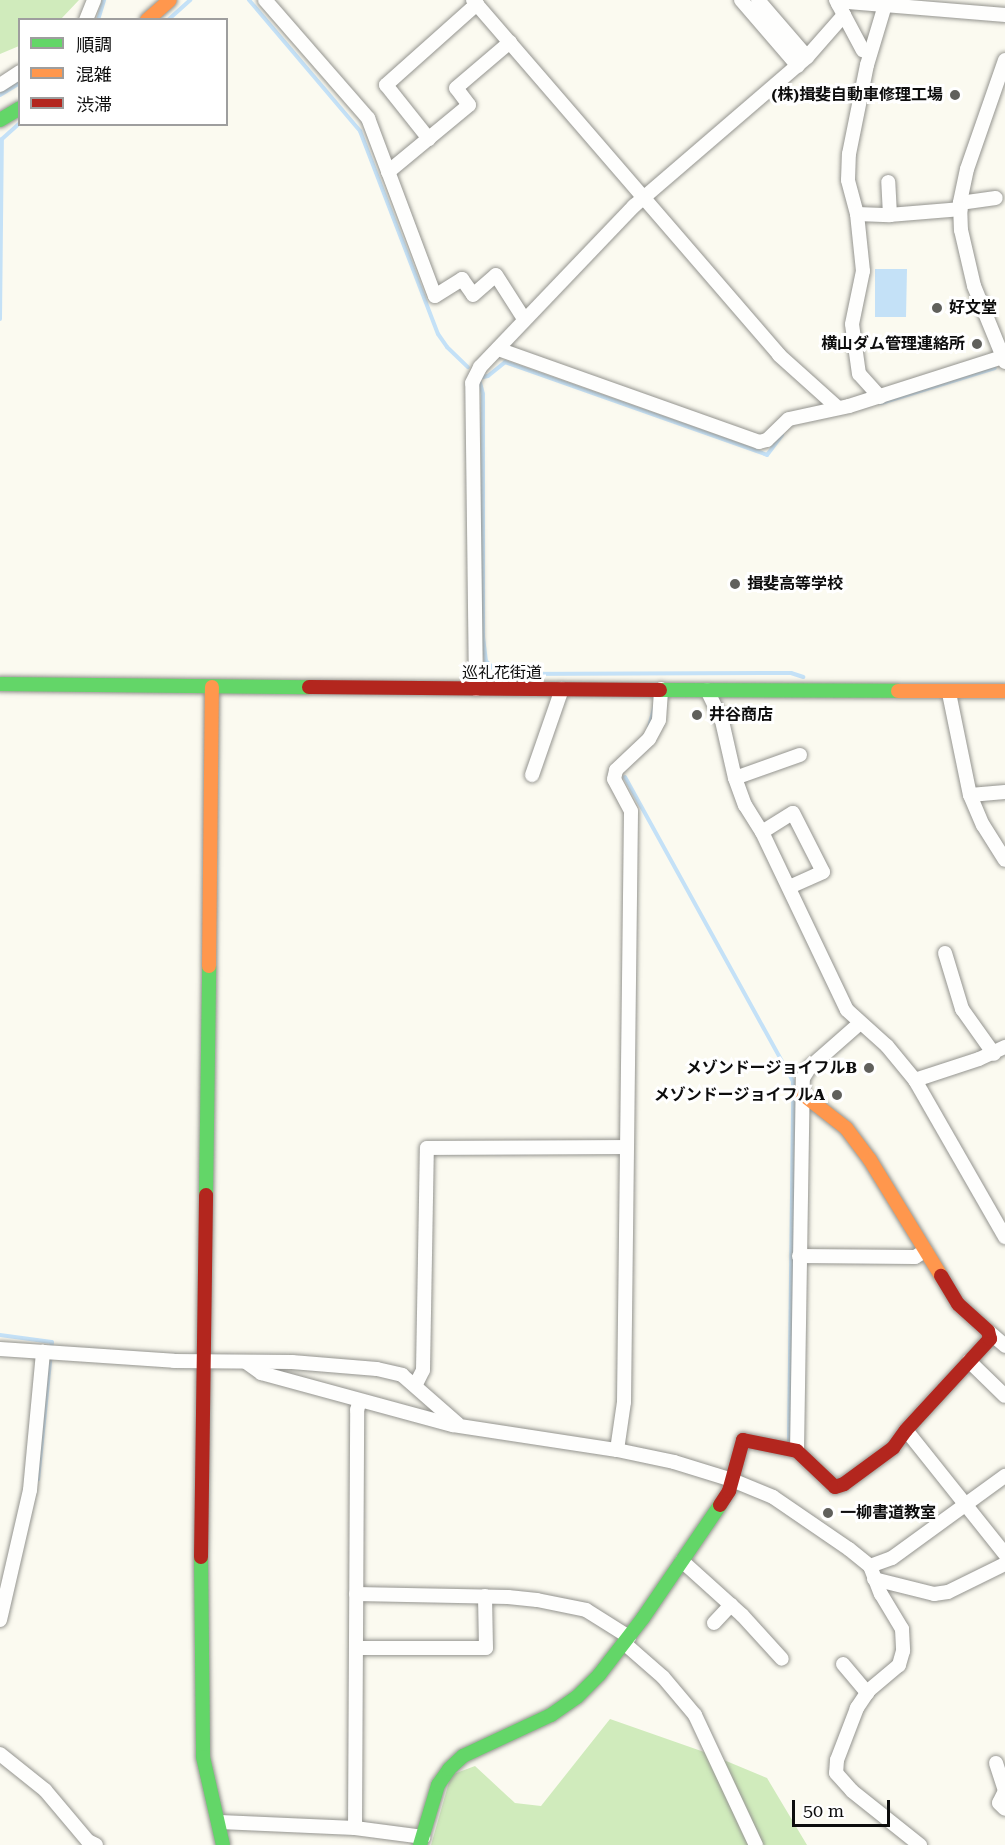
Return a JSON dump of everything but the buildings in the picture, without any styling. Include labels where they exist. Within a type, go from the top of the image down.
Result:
[{"type":"street","points":[[87,18],[94,0]]},
{"type":"street","points":[[153,18],[170,0]]},
{"type":"street","points":[[265,0],[368,117],[435,296],[462,279],[473,295],[496,275],[525,319]]},
{"type":"street","points":[[741,0],[802,62]]},
{"type":"street","points":[[758,0],[802,62]]},
{"type":"street","points":[[429,139],[386,85],[475,2],[779,355],[838,408]]},
{"type":"street","points":[[476,689],[472,383],[480,367],[644,198],[802,62],[839,7],[848,2],[1005,15]]},
{"type":"street","points":[[879,397],[860,374],[854,343],[852,324],[863,271],[857,214],[848,180],[849,154],[867,65],[885,5]]},
{"type":"street","points":[[839,7],[863,50]]},
{"type":"street","points":[[388,172],[469,105],[456,88],[510,42]]},
{"type":"street","points":[[498,349],[759,442],[767,440],[789,419],[879,397],[1004,359],[974,286],[961,230],[961,206],[967,169],[1005,60]]},
{"type":"street","points":[[0,85],[18,73]]},
{"type":"street","points":[[0,120],[18,109]]},
{"type":"street","points":[[888,182],[890,215]]},
{"type":"street","points":[[857,214],[890,215],[961,206],[996,198]]},
{"type":"street","name":"巡礼花街道","points":[[3,684],[476,689],[661,688],[949,693],[1005,691]]},
{"type":"street","points":[[212,687],[203,1363],[202,1757],[220,1822],[223,1845]]},
{"type":"street","points":[[617,1450],[624,1402],[625,1147],[631,811],[614,779],[616,770],[649,739],[659,720],[661,688]]},
{"type":"street","points":[[532,775],[562,689]]},
{"type":"street","points":[[707,690],[722,721],[735,778],[745,805],[762,832],[848,1010],[886,1046],[915,1080],[1005,1237]]},
{"type":"street","points":[[949,693],[970,795],[983,825],[1005,860]]},
{"type":"street","points":[[735,778],[800,755]]},
{"type":"street","points":[[970,795],[1005,792]]},
{"type":"street","points":[[762,832],[793,813],[823,872],[789,887]]},
{"type":"street","points":[[915,1080],[999,1050],[962,1009],[945,953]]},
{"type":"street","points":[[797,1451],[802,1078],[810,1067],[860,1023]]},
{"type":"street","points":[[801,1093],[846,1128],[870,1160],[958,1304],[1005,1346]]},
{"type":"street","points":[[417,1382],[423,1370],[427,1148],[625,1147]]},
{"type":"street","points":[[799,1256],[915,1257],[925,1251]]},
{"type":"street","points":[[220,1822],[355,1828],[422,1841],[438,1785],[449,1769],[463,1756],[550,1715],[577,1697],[599,1675],[627,1640],[729,1491],[743,1440],[797,1451],[835,1487],[844,1484],[893,1448],[906,1430],[990,1339],[988,1331]]},
{"type":"street","points":[[0,1349],[203,1363],[292,1362],[377,1369],[402,1375],[458,1424],[477,1430],[617,1450],[674,1462],[732,1480],[773,1497],[872,1572],[934,1594],[948,1592],[1005,1564]]},
{"type":"street","points":[[0,1620],[7,1558],[30,1490],[43,1352]]},
{"type":"street","points":[[969,1361],[1005,1396]]},
{"type":"street","points":[[246,1362],[261,1373],[360,1401],[453,1425],[458,1424]]},
{"type":"street","points":[[355,1828],[360,1401]]},
{"type":"street","points":[[906,1430],[1005,1554]]},
{"type":"street","points":[[872,1572],[1005,1476]]},
{"type":"street","points":[[682,1561],[731,1605],[782,1659]]},
{"type":"street","points":[[872,1572],[902,1629],[903,1650],[899,1665],[867,1693],[857,1708],[837,1760],[836,1773],[852,1791],[920,1845]]},
{"type":"street","points":[[356,1594],[485,1596],[537,1600],[586,1610],[627,1640],[663,1677],[695,1715],[756,1845]]},
{"type":"street","points":[[356,1648],[486,1648],[485,1596]]},
{"type":"street","points":[[714,1623],[731,1605]]},
{"type":"street","points":[[843,1664],[867,1693]]},
{"type":"street","points":[[0,1754],[45,1790],[88,1841],[96,1845]]},
{"type":"street","points":[[996,1763],[1005,1791],[999,1803],[1005,1809]]},
{"type":"green space","points":[[0,0],[79,0],[62,18],[18,18],[18,46],[0,54]]},
{"type":"green space","points":[[610,1719],[707,1753],[767,1778],[807,1845],[431,1845],[451,1775],[475,1766],[515,1803],[541,1806]]},
{"type":"water","points":[[875,269],[907,269],[906,317],[875,317]]},
{"type":"waterway","points":[[99,18],[104,0]]},
{"type":"waterway","points":[[170,18],[190,0]]},
{"type":"waterway","points":[[249,0],[360,131],[438,334],[447,347],[468,367]]},
{"type":"waterway","points":[[0,95],[18,84]]},
{"type":"waterway","points":[[0,319],[2,139],[18,125]]},
{"type":"waterway","points":[[479,378],[488,376],[505,362],[767,455],[782,435]]},
{"type":"waterway","points":[[881,403],[995,368]]},
{"type":"waterway","points":[[479,379],[483,394],[483,637],[486,661],[493,668],[503,674],[791,673],[803,677]]},
{"type":"waterway","points":[[649,727],[654,708]]},
{"type":"waterway","points":[[625,777],[793,1081],[793,1086]]},
{"type":"waterway","points":[[789,1441],[793,1100]]},
{"type":"waterway","points":[[0,1335],[52,1342],[38,1479]]},
{"type":"traffic: fast","points":[[0,120],[18,109]]},
{"type":"traffic: fast","points":[[0,684],[309,687]]},
{"type":"traffic: fast","points":[[660,690],[898,691]]},
{"type":"traffic: fast","points":[[206,1195],[209,966]]},
{"type":"traffic: fast","points":[[420,1845],[438,1785],[449,1769],[463,1756],[551,1715],[577,1697],[599,1675],[643,1618],[720,1505]]},
{"type":"traffic: fast","points":[[201,1557],[203,1757],[223,1845]]},
{"type":"traffic: slow","points":[[149,18],[170,0]]},
{"type":"traffic: slow","points":[[209,966],[212,687]]},
{"type":"traffic: slow","points":[[898,691],[1005,691]]},
{"type":"traffic: slow","points":[[801,1093],[846,1128],[870,1160],[941,1276]]},
{"type":"traffic: jam","points":[[309,687],[660,690]]},
{"type":"traffic: jam","points":[[201,1557],[206,1195]]},
{"type":"traffic: jam","points":[[720,1505],[729,1491],[743,1440],[797,1451],[835,1487],[844,1484],[893,1448],[906,1430],[990,1339],[988,1331],[958,1304],[941,1276]]},
{"type":"place","name":"(株)揖斐自動車修理工場","points":[[955,95]]},
{"type":"place","name":"好文堂","points":[[937,308]]},
{"type":"place","name":"横山ダム管理連絡所","points":[[977,344]]},
{"type":"place","name":"揖斐高等学校","points":[[735,584]]},
{"type":"place","name":"井谷商店","points":[[697,715]]},
{"type":"place","name":"メゾンドージョイフルB","points":[[869,1068]]},
{"type":"place","name":"メゾンドージョイフルA","points":[[837,1095]]},
{"type":"place","name":"一柳書道教室","points":[[828,1513]]}]
